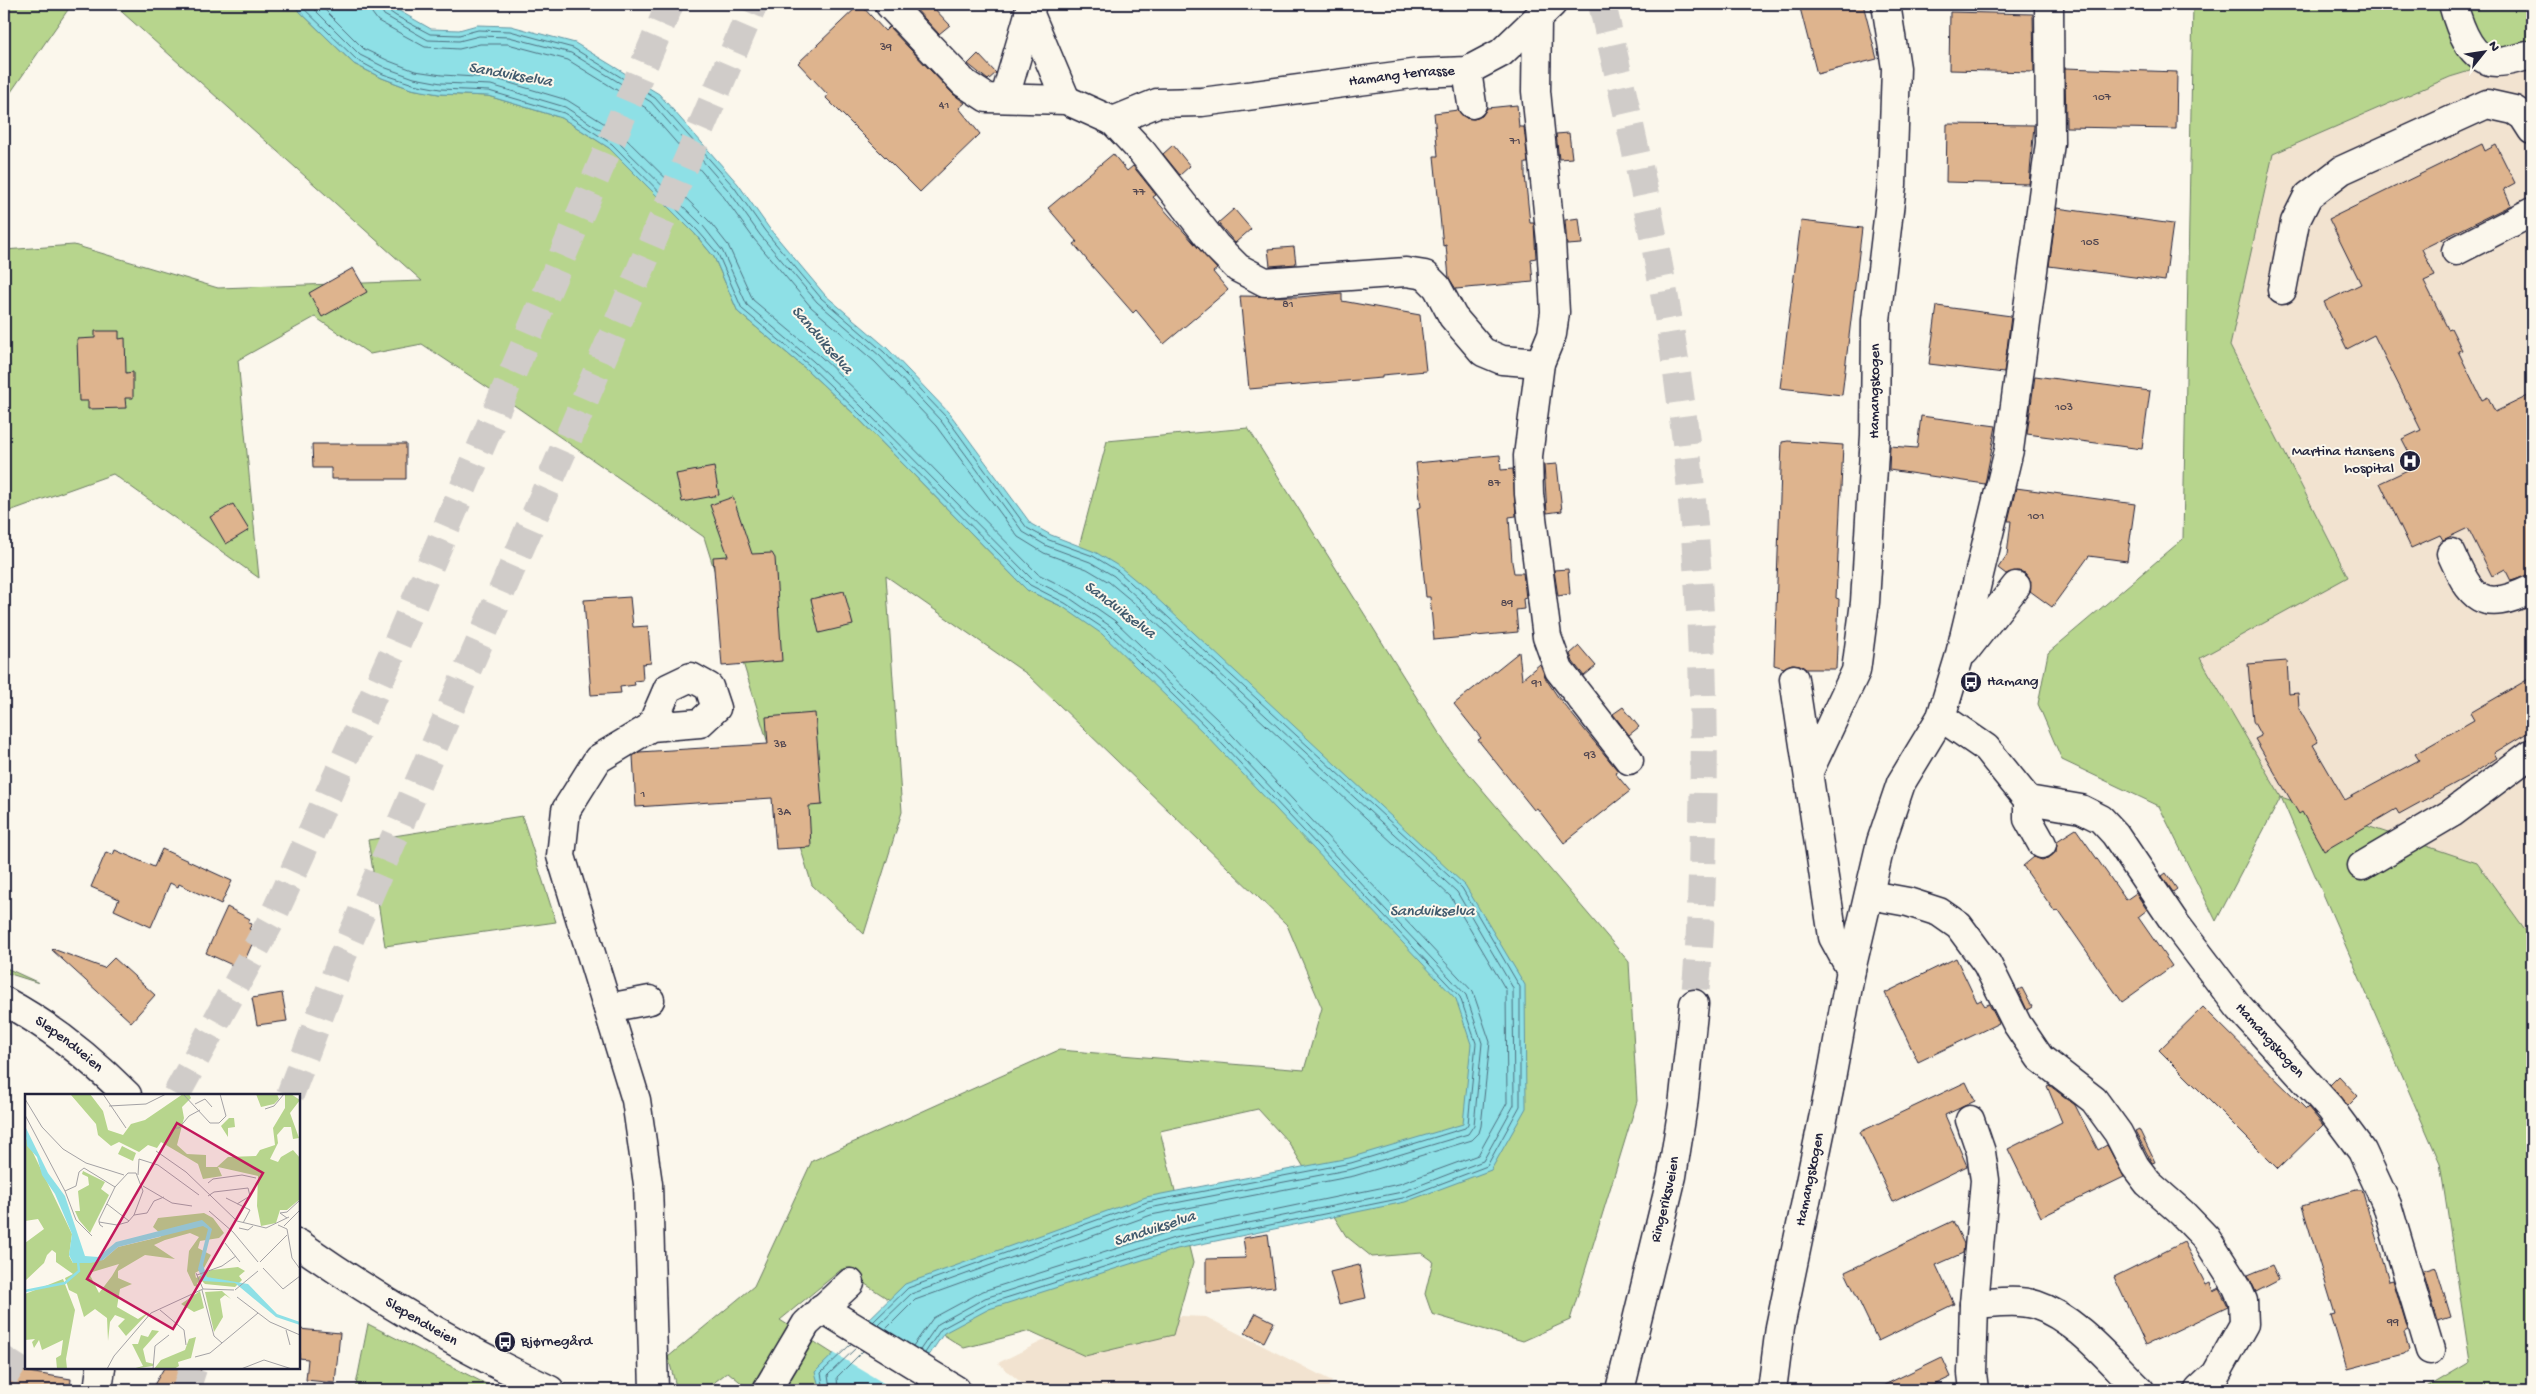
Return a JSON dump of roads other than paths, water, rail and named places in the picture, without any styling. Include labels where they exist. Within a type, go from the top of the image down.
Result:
[{"type":"street","points":[[889,4],[964,83],[987,98],[1066,100],[1113,121],[1142,152],[1216,246],[1238,268],[1265,282],[1406,272],[1425,275],[1436,287],[1453,317],[1483,352],[1502,360],[1540,363]]},
{"type":"street","name":"Hamangskogen","points":[[1810,769],[1856,671],[1865,602],[1875,435],[1876,320],[1892,185],[1896,68],[1886,4]]},
{"type":"street","name":"Hamangskogen","points":[[1772,1390],[1780,1327],[1829,1090],[1851,970],[1881,842],[1901,783],[1941,717],[1959,658],[2009,450],[2050,144],[2048,4]]},
{"type":"street","points":[[2453,4],[2457,20],[2469,44],[2475,52],[2485,59],[2503,62],[2532,55]]},
{"type":"street","points":[[1005,98],[1030,8]]},
{"type":"street","points":[[1030,8],[1066,100]]},
{"type":"street","points":[[1544,11],[1536,91],[1551,241],[1555,312],[1552,334],[1540,363],[1528,456],[1529,494],[1547,636],[1559,670],[1629,760]]},
{"type":"street","name":"Hamang terrasse","points":[[1113,121],[1157,103],[1202,102],[1419,73],[1467,71],[1501,52],[1544,11]]},
{"type":"street","points":[[1467,71],[1472,104]]},
{"type":"street","points":[[2282,290],[2295,222],[2308,196],[2342,170],[2487,104],[2514,110],[2523,116],[2532,130]]},
{"type":"street","points":[[2456,251],[2532,212]]},
{"type":"street","points":[[2450,553],[2464,583],[2476,595],[2492,600],[2520,595],[2532,589]]},
{"type":"street","points":[[1959,658],[2016,586]]},
{"type":"street","points":[[1794,679],[1810,769],[1833,937],[1851,970]]},
{"type":"street","points":[[1941,717],[1986,748],[2028,800],[2028,819],[2042,844]]},
{"type":"street","points":[[650,727],[598,759],[566,810],[561,856],[636,1100],[648,1184],[654,1390]]},
{"type":"street","points":[[2362,866],[2452,813],[2532,754]]},
{"type":"street","name":"Hamangskogen","points":[[2028,800],[2081,809],[2101,819],[2115,834],[2175,923],[2233,1000],[2330,1108],[2362,1151],[2387,1205],[2430,1350]]},
{"type":"street","points":[[1870,895],[1908,902],[1931,910],[1959,926],[1987,964],[2017,1024],[2040,1058],[2094,1100],[2118,1133],[2135,1166],[2148,1183],[2182,1213],[2206,1238],[2236,1285],[2243,1301],[2244,1324],[2216,1374],[2199,1390]]},
{"type":"street","points":[[608,1008],[650,1000]]},
{"type":"street","name":"Slependveien","points":[[4,1001],[57,1033],[126,1094]]},
{"type":"street","name":"Ringeriksveien","points":[[1620,1390],[1672,1176],[1683,1106],[1694,1004]]},
{"type":"street","points":[[1970,1120],[1981,1152],[1985,1180],[1974,1304],[1972,1373],[1974,1390]]},
{"type":"street","name":"Slependveien","points":[[300,1245],[348,1278],[418,1321],[499,1366],[550,1390]]},
{"type":"street","points":[[767,1390],[806,1324],[832,1314],[850,1282]]},
{"type":"street","points":[[1974,1304],[2010,1303],[2035,1305],[2067,1320],[2140,1390]]},
{"type":"street","points":[[832,1314],[945,1383]]},
{"type":"street","points":[[98,1390],[101,1369]]},
{"type":"water","name":"Sandvikselva","points":[[292,4],[387,4],[431,29],[459,30],[477,25],[511,26],[575,43],[659,94],[738,184],[769,228],[825,295],[887,348],[950,414],[1031,524],[1051,535],[1095,552],[1120,567],[1151,593],[1465,885],[1525,985],[1526,1108],[1491,1170],[1405,1202],[1177,1249],[989,1309],[944,1333],[906,1390],[820,1390],[815,1372],[905,1284],[1146,1197],[1349,1158],[1463,1124],[1471,1044],[1456,999],[1205,734],[1102,634],[1063,607],[1027,590],[853,413],[806,369],[738,312],[714,257],[695,234],[609,148],[562,118],[488,96],[439,94],[411,89],[382,78],[354,64]]},
{"type":"tunnel","points":[[177,1094],[271,921],[394,650],[670,4]]},
{"type":"tunnel","points":[[290,1094],[341,960],[565,446],[754,4]]},
{"type":"tunnel","points":[[1602,4],[1639,167],[1661,276],[1679,387],[1691,489],[1701,632],[1704,727],[1702,890],[1694,1004]]},
{"type":"tunnel","points":[[4,1377],[25,1344]]},
{"type":"tunnel","points":[[186,1390],[193,1369]]},
{"type":"place","name":"Martina Hansens hospital","points":[[2410,461]]},
{"type":"place","name":"Hamang","points":[[1971,682]]},
{"type":"place","name":"Bjørnegård","points":[[505,1342]]}]
